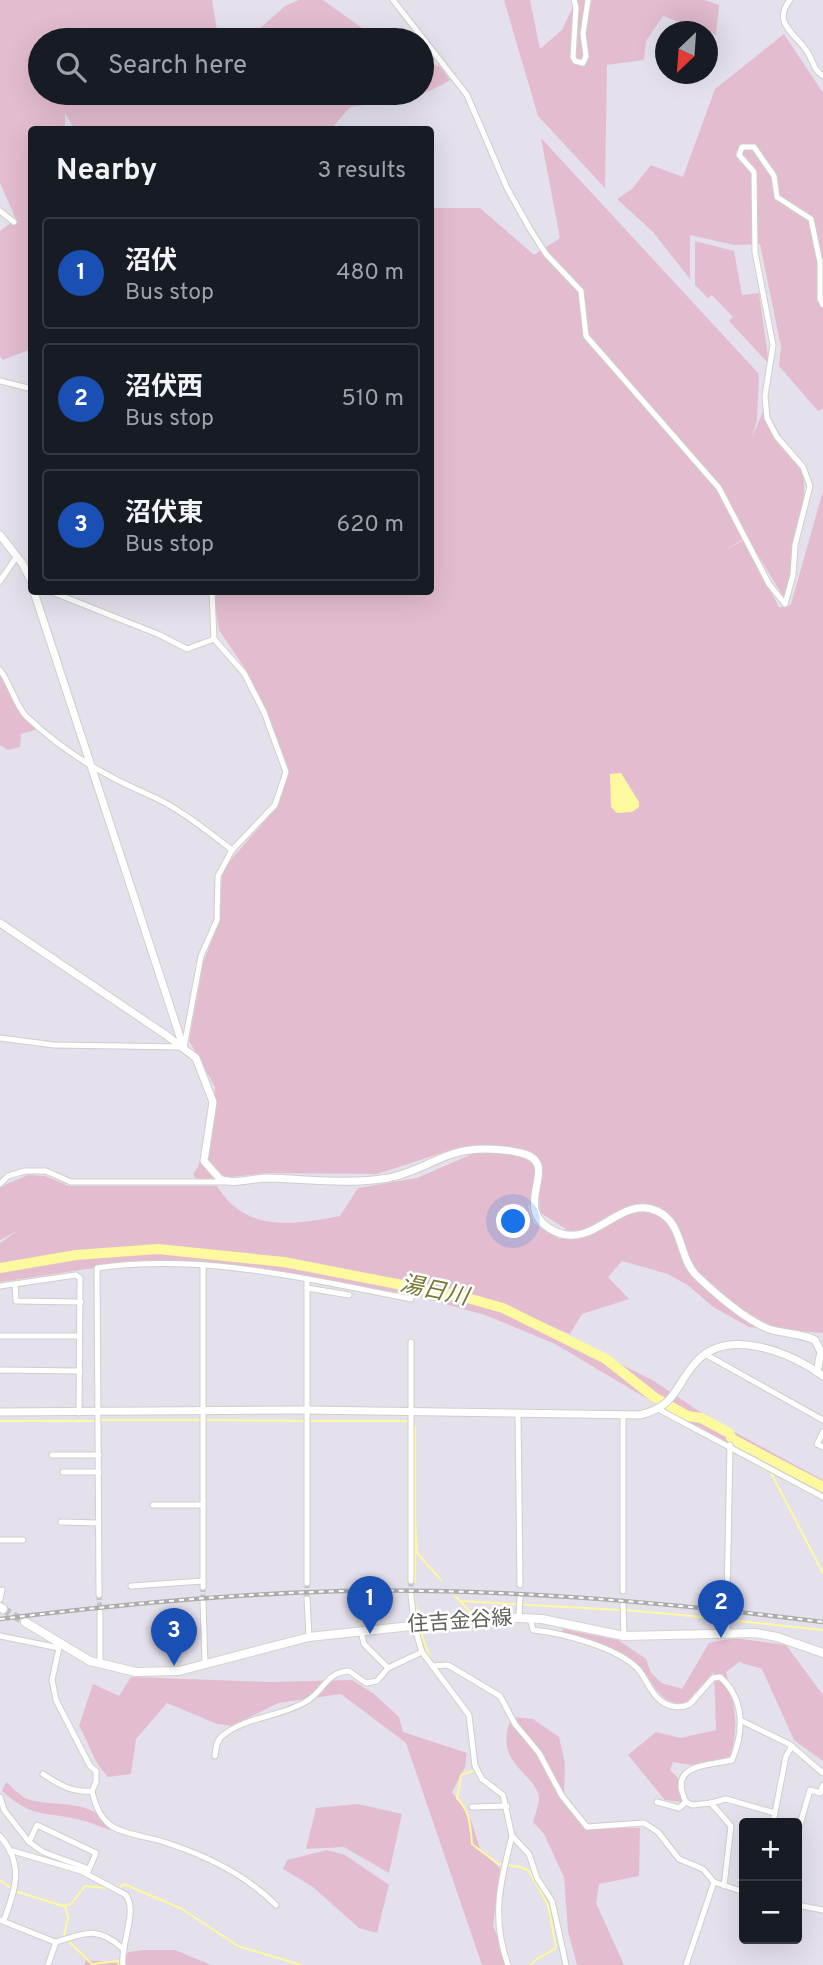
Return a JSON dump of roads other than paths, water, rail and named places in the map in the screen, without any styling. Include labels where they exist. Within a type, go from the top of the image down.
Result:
[{"type":"main road","name":"住吉金谷線","points":[[25,1622],[60,1646],[100,1664],[124,1671],[155,1672],[205,1664],[309,1637],[519,1617],[624,1636],[727,1632],[777,1637],[823,1653]]},
{"type":"street","points":[[393,0],[415,28]]},
{"type":"street","points":[[574,0],[576,7],[573,57],[579,63],[585,62],[586,56],[583,34],[588,0]]},
{"type":"street","points":[[790,0],[782,15],[784,24],[807,52],[814,70],[823,76]]},
{"type":"street","points":[[434,53],[467,95],[507,188],[530,229],[546,254],[581,291],[586,336],[719,488],[769,584],[785,604],[793,575],[795,545],[810,486],[803,467],[777,437],[767,418],[765,396],[773,345],[755,252],[754,172],[739,155],[742,147],[754,146],[774,176],[777,197],[811,219],[820,262],[820,299],[823,305]]},
{"type":"street","points":[[0,211],[13,222]]},
{"type":"street","points":[[0,381],[28,388]]},
{"type":"street","points":[[0,535],[28,576]]},
{"type":"street","points":[[0,581],[17,556]]},
{"type":"street","points":[[35,595],[184,1047]]},
{"type":"street","points":[[60,595],[160,635],[187,649],[214,639]]},
{"type":"street","points":[[184,1047],[201,956],[217,920],[218,876],[232,850],[275,805],[286,772],[264,712],[244,673],[214,639],[212,595]]},
{"type":"street","points":[[0,670],[24,714],[93,767],[178,811],[232,850]]},
{"type":"street","points":[[0,923],[184,1047],[202,1069],[213,1102],[204,1161],[213,1175],[225,1182]]},
{"type":"street","points":[[0,1038],[54,1045],[184,1047]]},
{"type":"street","points":[[0,1184],[8,1176],[25,1171],[46,1171],[71,1182],[93,1184],[225,1182],[267,1178],[367,1181],[399,1175],[454,1153],[500,1150],[523,1153],[536,1159],[540,1167],[532,1206],[538,1221],[561,1234],[577,1236],[640,1206],[658,1211],[674,1226],[691,1269],[730,1303],[768,1328],[815,1340],[821,1353],[820,1374],[789,1357],[746,1345],[726,1345],[705,1354],[677,1393],[659,1408],[640,1415],[411,1412],[306,1417],[99,1418],[79,1413],[0,1412]]},
{"type":"street","points":[[99,1595],[97,1268],[165,1261],[307,1279],[411,1299]]},
{"type":"street","points":[[131,1586],[203,1584],[203,1265]]},
{"type":"street","points":[[0,1286],[76,1275],[80,1278],[79,1413]]},
{"type":"street","points":[[307,1279],[307,1583]]},
{"type":"street","points":[[15,1284],[16,1301],[81,1302]]},
{"type":"street","points":[[307,1288],[349,1295]]},
{"type":"street","points":[[0,1336],[79,1336]]},
{"type":"street","points":[[411,1342],[411,1581]]},
{"type":"street","points":[[705,1354],[823,1420]]},
{"type":"street","points":[[0,1370],[80,1371]]},
{"type":"street","points":[[659,1408],[823,1497]]},
{"type":"street","points":[[518,1412],[520,1585]]},
{"type":"street","points":[[622,1416],[623,1591]]},
{"type":"street","points":[[823,1432],[817,1444],[823,1447]]},
{"type":"street","points":[[727,1601],[730,1445]]},
{"type":"street","points":[[52,1455],[99,1455]]},
{"type":"street","points":[[63,1472],[99,1472]]},
{"type":"street","points":[[153,1505],[204,1505]]},
{"type":"street","points":[[61,1522],[99,1523]]},
{"type":"street","points":[[0,1541],[23,1540]]},
{"type":"street","points":[[0,1599],[2,1590]]},
{"type":"street","points":[[411,1594],[414,1625],[422,1652],[469,1715],[475,1766],[482,1779],[503,1795],[507,1806],[512,1836],[498,1890],[499,1926],[508,1965]]},
{"type":"street","points":[[307,1599],[309,1637]]},
{"type":"street","points":[[203,1601],[205,1664]]},
{"type":"street","points":[[519,1617],[520,1601]]},
{"type":"street","points":[[623,1604],[624,1636]]},
{"type":"street","points":[[100,1612],[100,1664]]},
{"type":"street","points":[[727,1613],[727,1632]]},
{"type":"street","points":[[530,1618],[533,1630],[555,1632],[624,1660],[638,1669],[660,1700],[672,1707],[690,1704],[709,1681],[720,1677],[729,1685],[742,1721],[741,1740],[732,1760],[699,1766],[683,1775],[680,1783],[686,1802],[692,1805],[726,1799],[775,1813]]},
{"type":"street","points":[[361,1631],[364,1644],[388,1668]]},
{"type":"street","points":[[0,1636],[60,1646],[52,1679],[57,1700],[90,1766],[96,1771],[92,1791],[96,1810],[113,1827],[171,1844],[231,1870],[260,1889],[276,1905]]},
{"type":"street","points":[[215,1756],[217,1744],[223,1735],[265,1714],[308,1701],[330,1676],[349,1671],[370,1685],[388,1668],[422,1652]]},
{"type":"street","points":[[432,1666],[449,1665],[500,1696],[515,1724],[539,1754],[562,1796],[587,1827],[644,1823],[659,1832],[680,1859],[703,1869],[714,1882],[739,1890]]},
{"type":"street","points":[[742,1721],[792,1746],[823,1773]]},
{"type":"street","points":[[774,1818],[786,1756],[792,1746]]},
{"type":"street","points":[[43,1774],[63,1787],[80,1792],[92,1791]]},
{"type":"street","points":[[802,1818],[810,1790],[820,1793],[823,1785]]},
{"type":"street","points":[[0,1797],[9,1817],[29,1842],[43,1852],[88,1871],[129,1900],[122,1948],[123,1965]]},
{"type":"street","points":[[657,1802],[679,1808],[686,1802]]},
{"type":"street","points":[[711,1803],[731,1826],[724,1886]]},
{"type":"street","points":[[472,1807],[507,1806]]},
{"type":"street","points":[[29,1842],[37,1825],[96,1853],[88,1871]]},
{"type":"street","points":[[0,1836],[13,1851],[88,1871]]},
{"type":"street","points":[[512,1836],[529,1854],[537,1878],[552,1900],[566,1965]]},
{"type":"street","points":[[13,1851],[15,1886],[2,1920],[59,1941],[86,1932],[111,1938],[122,1948]]},
{"type":"street","points":[[686,1965],[714,1882]]},
{"type":"street","points":[[802,1906],[823,1910]]},
{"type":"street","points":[[48,1965],[59,1941]]},
{"type":"waterway","name":"湯日川","points":[[0,1268],[76,1255],[158,1249],[284,1262],[464,1297],[503,1308],[606,1359],[654,1397],[688,1416],[701,1418],[729,1433],[732,1439],[823,1487]]},
{"type":"waterway","points":[[100,1420],[200,1420]]},
{"type":"waterway","points":[[205,1420],[305,1421]]},
{"type":"waterway","points":[[0,1421],[95,1421]]},
{"type":"waterway","points":[[310,1421],[407,1421]]},
{"type":"waterway","points":[[415,1427],[415,1582]]},
{"type":"waterway","points":[[762,1468],[766,1470]]},
{"type":"waterway","points":[[771,1473],[823,1573]]},
{"type":"waterway","points":[[415,1518],[417,1553],[441,1580]]},
{"type":"waterway","points":[[455,1596],[460,1601],[620,1610]]},
{"type":"waterway","points":[[414,1597],[418,1621]]},
{"type":"waterway","points":[[460,1601],[471,1613]]},
{"type":"waterway","points":[[626,1610],[724,1619]]},
{"type":"waterway","points":[[730,1620],[823,1630]]},
{"type":"waterway","points":[[419,1627],[430,1658]]},
{"type":"waterway","points":[[473,1771],[461,1775],[457,1798],[467,1814],[472,1844],[498,1864],[521,1867],[529,1871],[548,1905],[556,1947],[531,1965]]},
{"type":"waterway","points":[[0,1880],[11,1888]]},
{"type":"waterway","points":[[119,1888],[124,1884],[182,1909],[238,1946],[301,1965]]},
{"type":"waterway","points":[[15,1891],[63,1906],[71,1904],[85,1886],[106,1888]]},
{"type":"waterway","points":[[65,1907],[68,1917],[64,1937],[92,1964],[118,1961],[119,1965]]},
{"type":"tunnel","points":[[411,1581],[411,1594]]},
{"type":"tunnel","points":[[307,1583],[307,1599]]},
{"type":"tunnel","points":[[203,1587],[203,1601]]},
{"type":"tunnel","points":[[99,1595],[100,1612]]},
{"type":"tunnel","points":[[3,1609],[25,1622]]},
{"type":"railway","points":[[0,1619],[214,1597],[300,1592],[403,1591],[583,1598],[823,1622]]},
{"type":"place","name":"沼伏","points":[[370,1634]]},
{"type":"place","name":"沼伏西","points":[[721,1638]]},
{"type":"place","name":"沼伏東","points":[[174,1666]]}]
